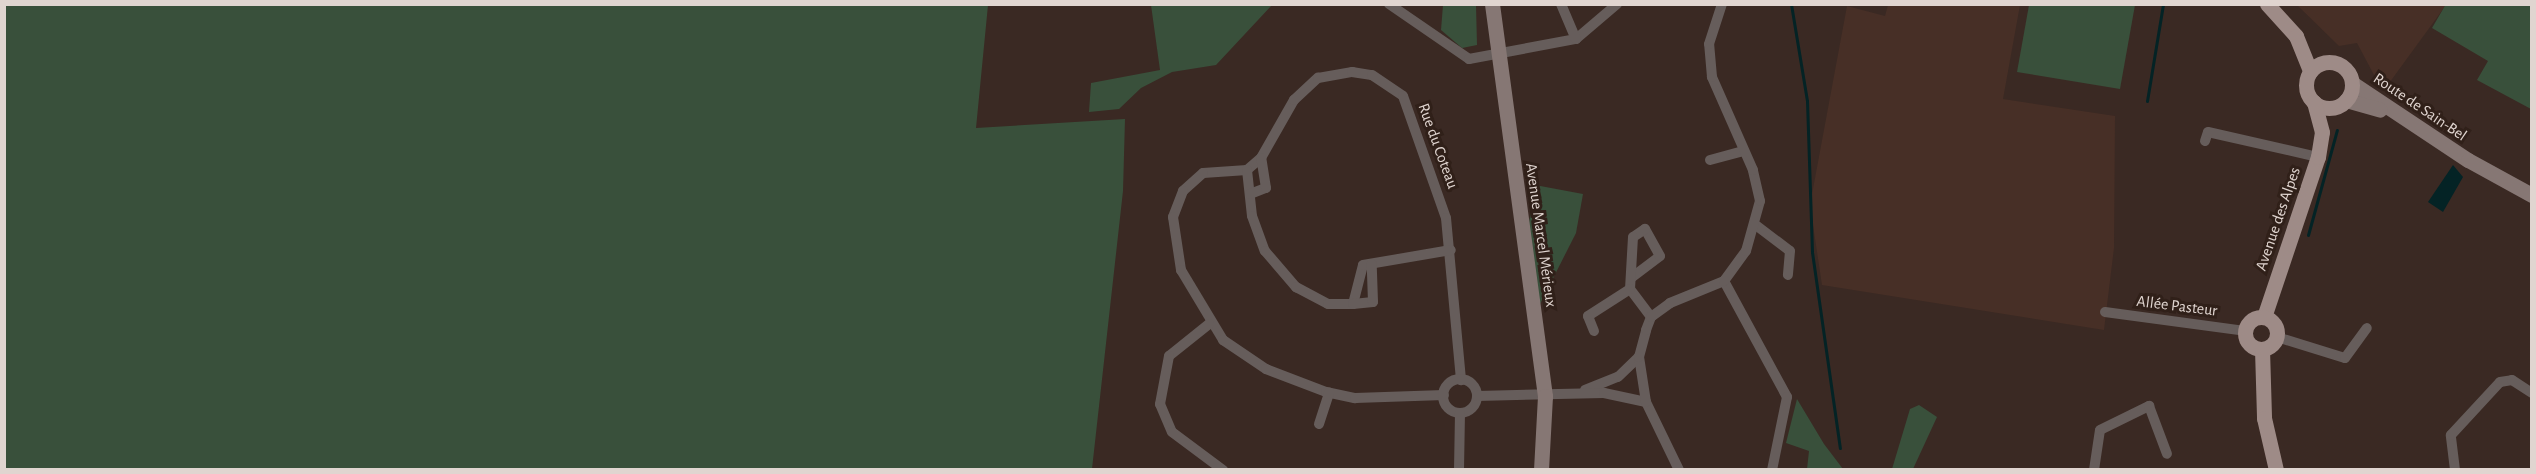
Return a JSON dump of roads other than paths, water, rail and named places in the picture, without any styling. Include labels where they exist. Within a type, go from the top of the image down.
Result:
[{"type":"main road","name":"Avenue Marcel Mérieux","points":[[1483,4],[1494,55],[1540,395],[1541,470]]},
{"type":"main road","name":"Avenue Marcel Mérieux","points":[[1492,4],[1494,55]]},
{"type":"main road","points":[[2267,4],[2296,36],[2310,71],[2306,88],[2314,102],[2340,103],[2352,83],[2344,68],[2327,62],[2280,4]]},
{"type":"main road","points":[[2310,71],[2327,62]]},
{"type":"main road","name":"Route de Sain-Bel","points":[[2352,83],[2468,160]]},
{"type":"main road","name":"Avenue des Alpes","points":[[2314,102],[2322,132]]},
{"type":"main road","name":"Route de Sain-Bel","points":[[2340,103],[2373,106],[2532,195]]},
{"type":"main road","name":"Avenue des Alpes","points":[[2264,317],[2318,157],[2322,132],[2340,103]]},
{"type":"main road","points":[[2264,317],[2275,324],[2277,337],[2262,349],[2252,346],[2246,331],[2254,319],[2264,317]]},
{"type":"main road","points":[[2262,349],[2264,418],[2276,470]]},
{"type":"main road","name":"Avenue Marcel Mérieux","points":[[1533,470],[1540,395]]},
{"type":"street","points":[[1389,4],[1469,59],[1576,39],[1617,4]]},
{"type":"street","points":[[1561,4],[1576,39]]},
{"type":"street","points":[[1679,470],[1646,402],[1639,357],[1651,317],[1670,303],[1724,281],[1757,226],[1760,201],[1744,151],[1709,63],[1722,4]]},
{"type":"street","name":"Rue du Coteau","points":[[1247,170],[1261,158],[1294,100],[1318,78],[1352,72],[1388,83],[1411,110],[1440,194],[1450,250],[1461,380]]},
{"type":"street","points":[[2205,141],[2208,132],[2318,157]]},
{"type":"street","points":[[1710,160],[1744,151]]},
{"type":"street","points":[[1250,194],[1266,188],[1261,158]]},
{"type":"street","points":[[1372,264],[1373,302],[1328,304],[1285,277],[1262,244],[1250,194],[1247,170],[1203,172],[1177,202],[1176,252],[1209,324],[1238,353],[1266,369],[1329,393],[1355,398],[1444,395]]},
{"type":"street","points":[[1757,226],[1790,251],[1788,275]]},
{"type":"street","points":[[1353,304],[1359,270],[1372,264],[1450,250]]},
{"type":"street","points":[[1724,281],[1787,397],[1772,470]]},
{"type":"street","points":[[1594,331],[1588,316],[1630,284],[1651,317]]},
{"type":"street","name":"Allée Pasteur","points":[[2105,312],[2246,331]]},
{"type":"street","points":[[1209,324],[1169,356],[1160,404],[1172,432],[1223,470]]},
{"type":"street","points":[[2277,337],[2345,358],[2367,328]]},
{"type":"street","points":[[1574,394],[1618,377],[1639,357]]},
{"type":"street","points":[[1461,380],[1471,384],[1477,396],[1473,408],[1460,413],[1447,407],[1444,395],[1450,383],[1461,380]]},
{"type":"street","points":[[2454,470],[2451,435],[2500,382],[2512,380],[2532,393]]},
{"type":"street","points":[[1319,423],[1329,393]]},
{"type":"street","points":[[1477,396],[1574,394],[1646,402]]},
{"type":"street","points":[[2094,470],[2100,430],[2149,406],[2167,454]]},
{"type":"street","points":[[1459,470],[1460,413]]},
{"type":"water","points":[[2453,165],[2463,177],[2443,212],[2428,202]]},
{"type":"waterway","points":[[1791,4],[1807,101],[1812,252],[1840,448]]},
{"type":"waterway","points":[[2147,101],[2163,4]]},
{"type":"waterway","points":[[2308,235],[2337,130]]}]
